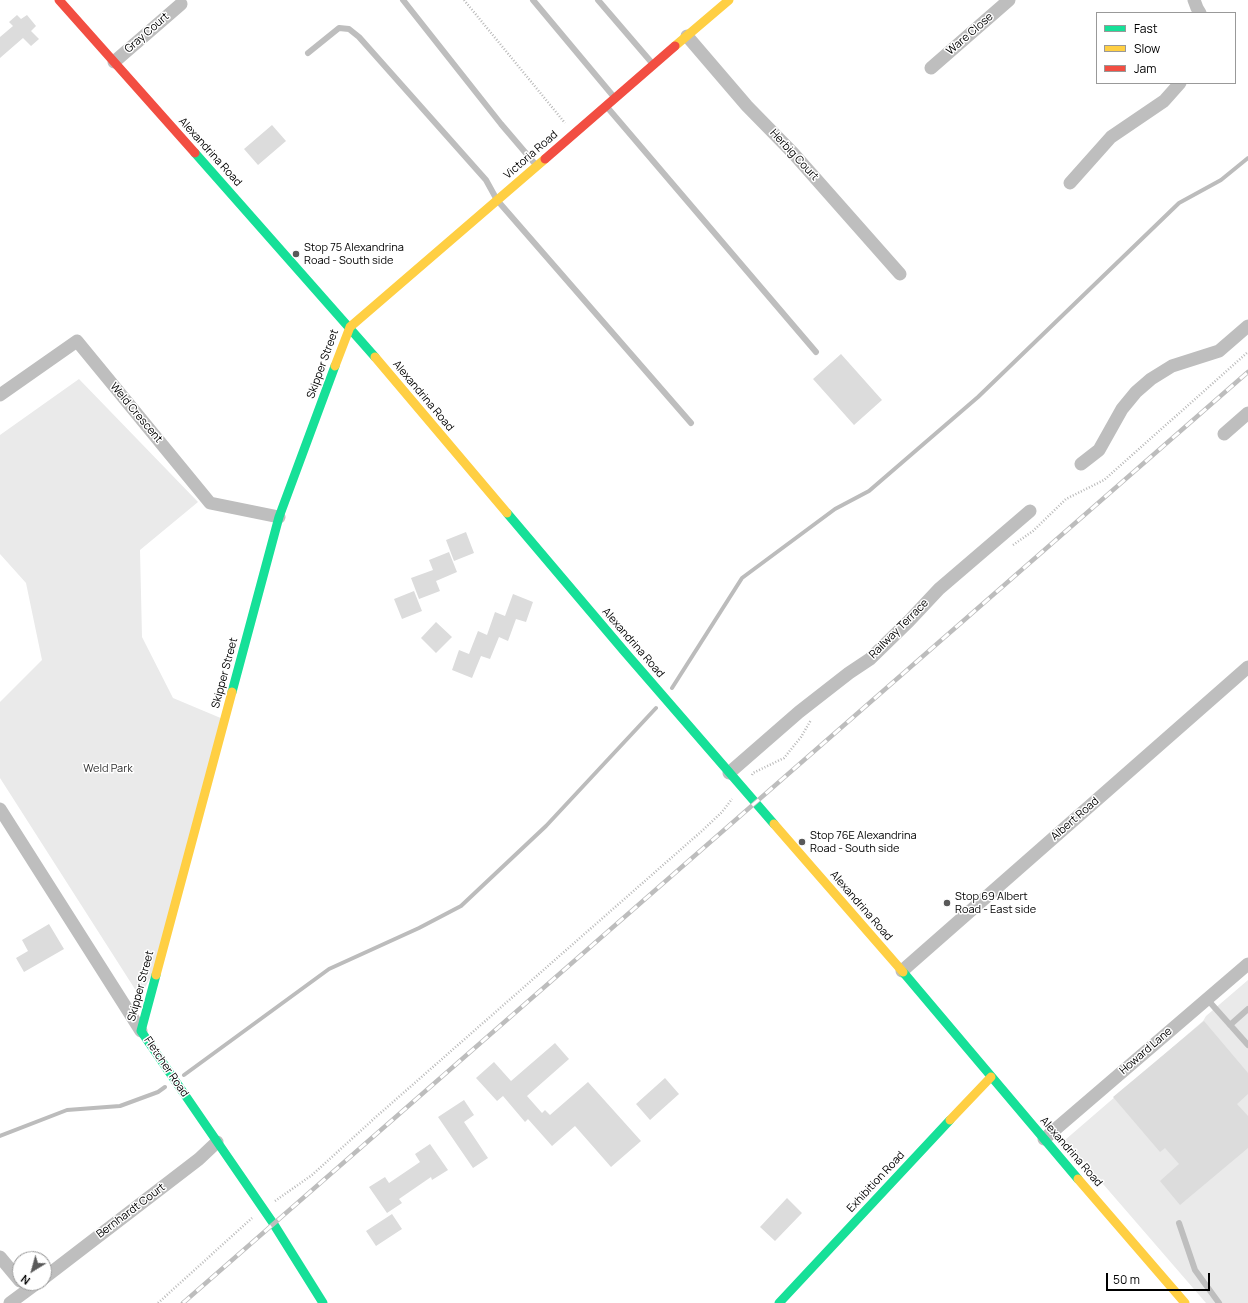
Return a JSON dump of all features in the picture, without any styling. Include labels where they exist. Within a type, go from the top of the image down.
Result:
[{"type":"street","name":"Alexandrina Road","points":[[60,0],[350,327],[624,651],[902,971],[1044,1139],[1186,1303]]},
{"type":"street","name":"Victoria Road","points":[[350,327],[729,0]]},
{"type":"street","name":"Ware Close","points":[[931,68],[1009,0]]},
{"type":"street","points":[[1194,0],[1199,12]]},
{"type":"street","name":"Gray Court","points":[[114,62],[181,4]]},
{"type":"street","name":"Herbig Court","points":[[687,36],[747,106],[793,153],[900,274]]},
{"type":"street","points":[[1070,183],[1111,137],[1164,101],[1179,84]]},
{"type":"street","points":[[1081,464],[1099,450],[1122,409],[1136,392],[1151,379],[1172,366],[1219,351],[1248,326]]},
{"type":"street","name":"Skipper Street","points":[[141,1031],[279,517],[350,327]]},
{"type":"street","name":"Weld Crescent","points":[[0,395],[77,341],[210,502],[279,517]]},
{"type":"street","points":[[1224,434],[1248,413]]},
{"type":"street","name":"Railway Terrace","points":[[729,773],[798,712],[870,659],[939,589],[1030,511]]},
{"type":"street","name":"Albert Road","points":[[902,971],[1248,667]]},
{"type":"street","name":"Fletcher Road","points":[[0,809],[141,1031],[273,1223],[323,1303]]},
{"type":"street","name":"Howard Lane","points":[[1044,1139],[1248,964]]},
{"type":"street","name":"Exhibition Road","points":[[779,1303],[991,1077]]},
{"type":"street","name":"Bernhardt Court","points":[[52,1272],[199,1159],[217,1142]]},
{"type":"street","points":[[0,1257],[12,1269]]},
{"type":"street","points":[[10,1303],[21,1291]]},
{"type":"lane","points":[[402,0],[501,124],[537,166]]},
{"type":"lane","points":[[533,0],[615,98]]},
{"type":"lane","points":[[598,0],[654,65]]},
{"type":"lane","points":[[308,53],[339,28],[349,29],[354,32],[403,85],[486,180],[497,200],[691,423]]},
{"type":"lane","points":[[606,106],[816,352]]},
{"type":"lane","points":[[1207,999],[1248,1045]]},
{"type":"lane","points":[[1230,1025],[1248,1009]]},
{"type":"lane","points":[[1179,1223],[1195,1270],[1219,1303]]},
{"type":"path","points":[[464,0],[574,134]]},
{"type":"path","points":[[1007,549],[1033,532],[1066,499],[1104,480],[1248,352]]},
{"type":"path","points":[[158,1303],[263,1209],[312,1175],[377,1116],[703,830],[722,812],[741,786],[754,773],[784,758],[801,737],[814,715]]},
{"type":"green space","name":"Weld Park","points":[[79,379],[198,502],[140,550],[142,637],[173,698],[223,719],[156,967],[140,997],[0,778],[0,702],[42,660],[26,583],[0,554],[0,435]]},
{"type":"green space","points":[[1248,980],[1248,1303],[1206,1303],[1065,1140],[1203,1021],[1206,1016]]},
{"type":"building","points":[[17,15],[21,19],[27,15],[36,26],[31,31],[39,39],[31,46],[23,38],[0,58],[0,37],[13,26],[9,22]]},
{"type":"building","points":[[272,125],[286,141],[258,165],[244,149]]},
{"type":"building","points":[[841,354],[882,400],[854,425],[813,379]]},
{"type":"building","points":[[466,532],[474,553],[454,561],[446,540]]},
{"type":"building","points":[[449,552],[457,572],[436,581],[440,591],[419,599],[411,578],[433,570],[429,560]]},
{"type":"building","points":[[414,591],[422,611],[402,619],[394,599]]},
{"type":"building","points":[[513,594],[533,602],[526,622],[516,619],[508,641],[499,637],[490,659],[481,656],[472,678],[452,670],[459,650],[469,654],[478,631],[487,635],[495,612],[505,616]]},
{"type":"building","points":[[436,622],[452,637],[436,653],[421,638]]},
{"type":"building","points":[[49,924],[64,949],[24,972],[16,958],[28,951],[22,940]]},
{"type":"building","points":[[1204,1021],[1248,1073],[1248,1094],[1237,1104],[1248,1116],[1248,1148],[1180,1205],[1160,1181],[1179,1164],[1165,1148],[1160,1152],[1113,1097]]},
{"type":"building","points":[[555,1043],[569,1059],[527,1096],[542,1113],[545,1110],[550,1115],[588,1082],[641,1141],[611,1167],[575,1126],[552,1146],[528,1119],[525,1122],[503,1096],[497,1101],[476,1078],[494,1062],[511,1081]]},
{"type":"building","points":[[665,1078],[679,1094],[650,1120],[636,1104]]},
{"type":"building","points":[[464,1100],[474,1115],[464,1122],[488,1158],[473,1168],[438,1117]]},
{"type":"building","points":[[430,1144],[448,1170],[432,1180],[431,1177],[399,1199],[402,1203],[387,1213],[369,1187],[385,1177],[389,1183],[420,1162],[415,1154]]},
{"type":"building","points":[[787,1198],[802,1213],[775,1241],[760,1227]]},
{"type":"building","points":[[392,1214],[402,1229],[376,1246],[366,1231]]},
{"type":"waterway","points":[[672,688],[742,578],[835,509],[869,491],[978,397],[1179,203],[1221,180],[1248,158]]},
{"type":"waterway","points":[[184,1075],[329,969],[419,928],[461,906],[546,826],[656,708]]},
{"type":"waterway","points":[[0,1136],[67,1110],[120,1106],[158,1092],[165,1087]]},
{"type":"railway","points":[[183,1303],[1248,372]]},
{"type":"traffic: fast","points":[[195,153],[375,357]]},
{"type":"traffic: fast","points":[[232,692],[279,517],[335,366]]},
{"type":"traffic: fast","points":[[507,513],[774,824]]},
{"type":"traffic: fast","points":[[903,972],[1078,1179]]},
{"type":"traffic: fast","points":[[156,975],[141,1031],[273,1223],[323,1303]]},
{"type":"traffic: fast","points":[[779,1303],[950,1120]]},
{"type":"traffic: slow","points":[[675,46],[729,0]]},
{"type":"traffic: slow","points":[[335,366],[350,327],[545,159]]},
{"type":"traffic: slow","points":[[375,357],[507,513]]},
{"type":"traffic: slow","points":[[156,975],[232,692]]},
{"type":"traffic: slow","points":[[774,824],[903,972]]},
{"type":"traffic: slow","points":[[950,1120],[991,1077]]},
{"type":"traffic: slow","points":[[1078,1179],[1185,1303]]},
{"type":"traffic: jam","points":[[59,0],[195,153]]},
{"type":"traffic: jam","points":[[545,159],[675,46]]},
{"type":"place","name":"Stop 75 Alexandrina Road - South side","points":[[296,254]]},
{"type":"place","name":"Stop 76E Alexandrina Road - South side","points":[[802,842]]},
{"type":"place","name":"Stop 69 Albert Road - East side","points":[[947,903]]}]
